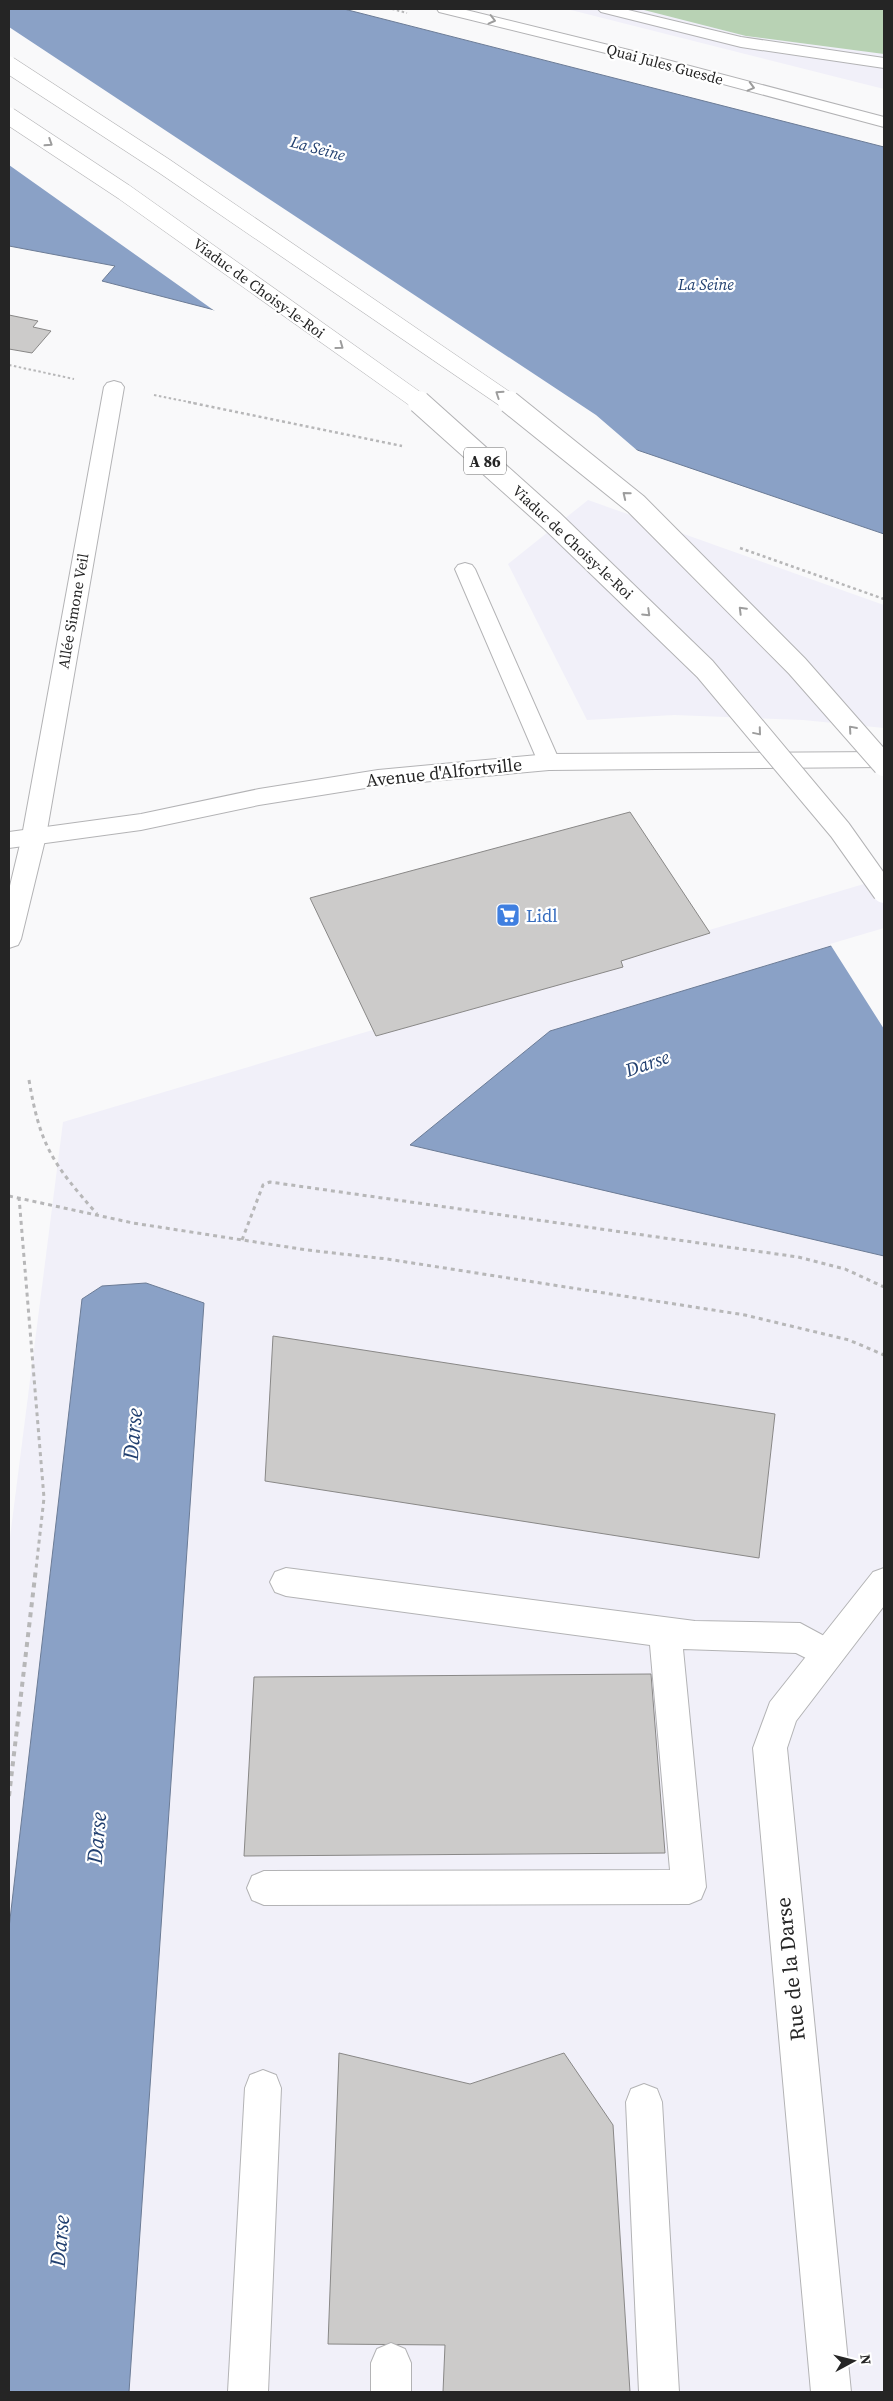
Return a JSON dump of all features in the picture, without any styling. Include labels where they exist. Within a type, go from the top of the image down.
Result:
[{"type":"main road","name":"Quai Jules Guesde","points":[[444,9],[631,55],[884,122]]},
{"type":"main road","name":"Quai Jules Guesde","points":[[504,9],[846,96]]},
{"type":"main road","points":[[606,9],[741,42],[884,63]]},
{"type":"main road","points":[[9,65],[164,166],[507,400],[636,504],[797,666],[884,765]]},
{"type":"main road","name":"Viaduc de Choisy-le-Roi","points":[[9,116],[124,192],[429,409],[552,521],[705,669],[840,830],[884,892]]},
{"type":"main road","name":"Allée Simone Veil","points":[[9,938],[34,836],[114,387]]},
{"type":"main road","points":[[465,570],[549,762]]},
{"type":"main road","name":"Avenue d'Alfortville","points":[[9,840],[141,822],[259,797],[378,778],[549,762],[884,759]]},
{"type":"main road","points":[[286,1582],[695,1636],[800,1638],[828,1654]]},
{"type":"main road","name":"Rue de la Darse","points":[[831,2392],[770,1761],[773,1735],[782,1713],[884,1582]]},
{"type":"main road","points":[[264,1888],[690,1887],[665,1632]]},
{"type":"main road","points":[[248,2392],[263,2088]]},
{"type":"main road","points":[[644,2102],[659,2392]]},
{"type":"path","points":[[28,1080],[40,1135],[51,1156],[98,1215]]},
{"type":"path","points":[[242,1240],[263,1185],[270,1182],[798,1256],[845,1269],[884,1288]]},
{"type":"path","points":[[9,1196],[133,1224],[306,1250],[388,1259],[745,1316],[848,1340],[884,1355]]},
{"type":"path","points":[[9,1796],[44,1498],[19,1197]]},
{"type":"shaded area","points":[[567,9],[884,9],[884,89]]},
{"type":"shaded area","points":[[588,500],[884,605],[884,728],[803,720],[674,715],[587,720],[508,564]]},
{"type":"shaded area","points":[[884,878],[884,2392],[9,2392],[9,1545],[63,1122]]},
{"type":"green space","points":[[640,9],[884,9],[884,54],[746,36]]},
{"type":"water","name":"La Seine","points":[[9,9],[344,9],[884,147],[884,534],[261,322],[102,281],[115,266],[9,246]]},
{"type":"water","name":"Darse","points":[[884,930],[884,1256],[410,1145],[550,1031]]},
{"type":"water","name":"Darse","points":[[146,1283],[204,1303],[129,2392],[9,2392],[9,1928],[82,1299],[102,1286]]},
{"type":"pier","points":[[9,27],[596,415],[639,452],[260,324],[219,314],[9,165]]},
{"type":"pier","points":[[884,928],[884,1029],[830,944]]},
{"type":"building","points":[[9,315],[38,321],[33,327],[51,331],[32,353],[9,349]]},
{"type":"building","name":"Lidl","points":[[630,812],[710,933],[621,961],[623,967],[376,1036],[310,898]]},
{"type":"building","points":[[273,1336],[775,1414],[759,1558],[265,1481]]},
{"type":"building","points":[[651,1674],[665,1853],[244,1856],[254,1677]]},
{"type":"building","points":[[339,2053],[470,2084],[564,2053],[613,2125],[630,2392],[443,2392],[445,2345],[328,2344]]},
{"type":"place","name":"Lidl","points":[[508,915]]}]
